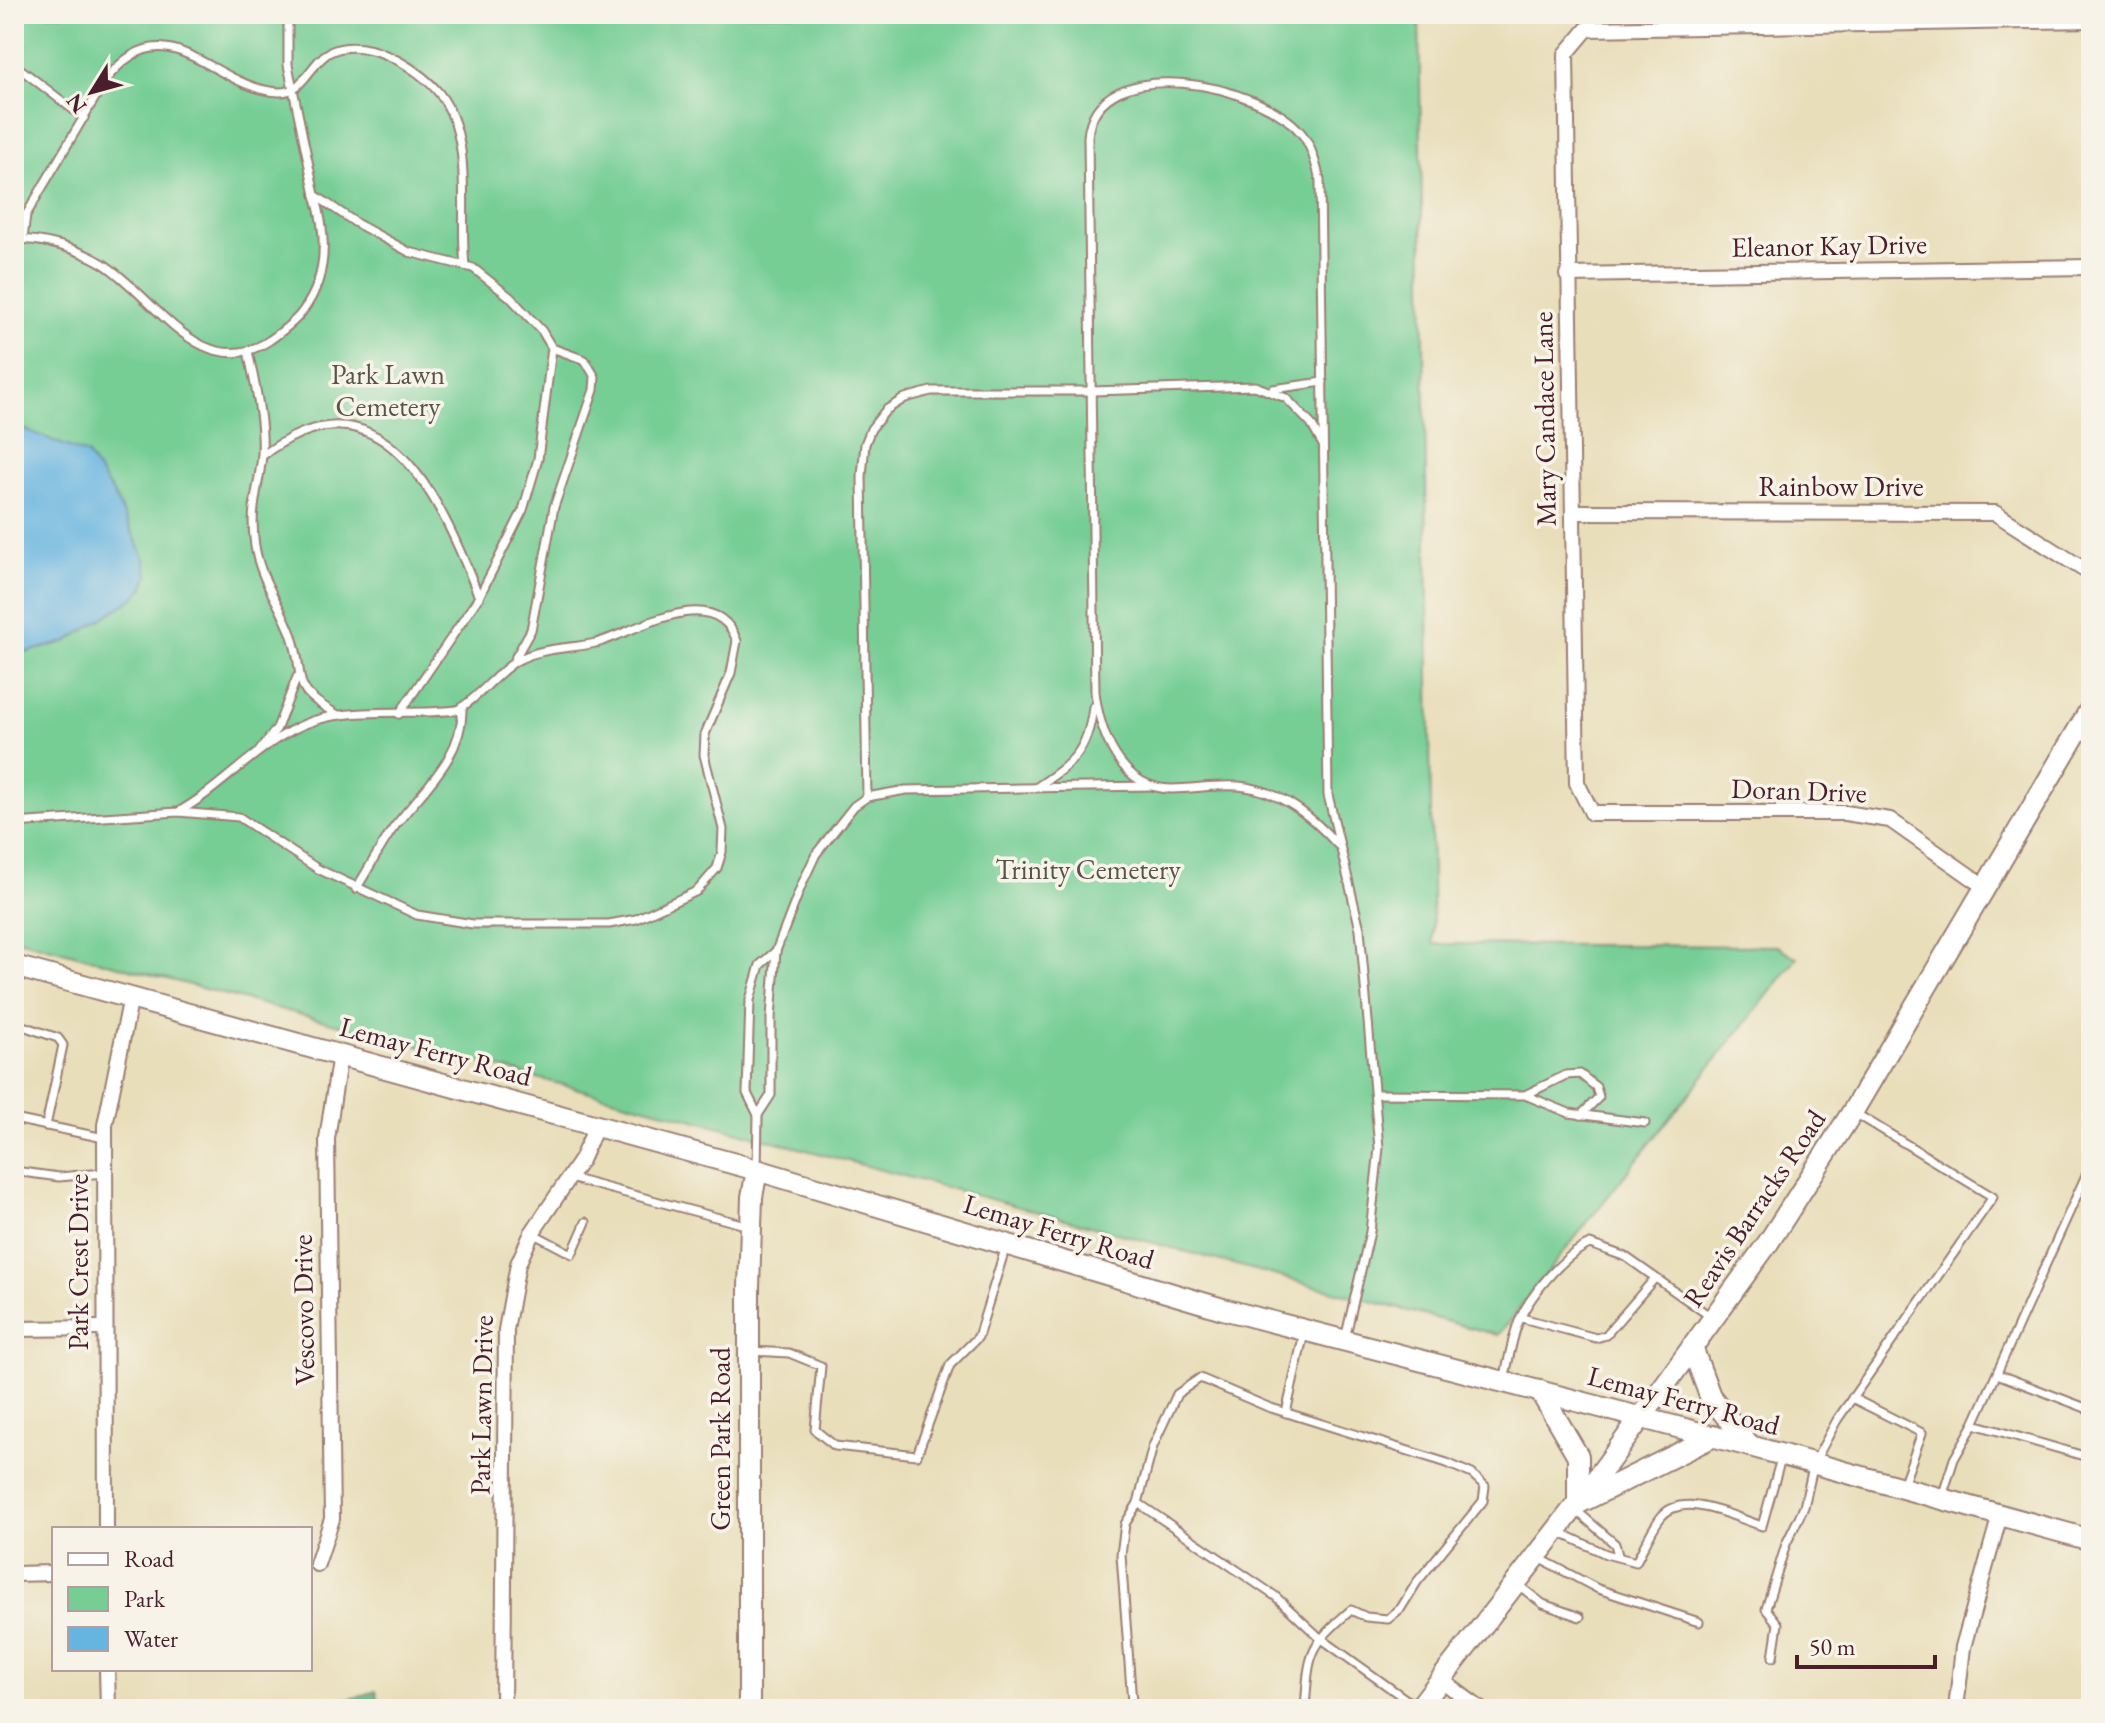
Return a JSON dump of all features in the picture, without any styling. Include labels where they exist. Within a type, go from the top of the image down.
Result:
[{"type":"main road","name":"Reavis Barracks Road","points":[[1419,1709],[1576,1506],[1768,1243],[1853,1111],[2091,708]]},
{"type":"main road","name":"Lemay Ferry Road","points":[[14,966],[757,1170],[1304,1332],[1783,1454],[2091,1540]]},
{"type":"main road","name":"Green Park Road","points":[[749,1709],[749,1351],[751,1227],[757,1170]]},
{"type":"main road","points":[[1692,1347],[1710,1396],[1750,1446]]},
{"type":"main road","points":[[1540,1391],[1567,1431],[1578,1456],[1576,1506],[1714,1436]]},
{"type":"street","name":"Mary Candace Lane","points":[[1592,813],[1577,783],[1566,54],[1587,29],[2091,20]]},
{"type":"street","name":"Eleanor Kay Drive","points":[[1567,275],[2091,267]]},
{"type":"street","name":"Rainbow Drive","points":[[1573,512],[1995,513],[2091,574]]},
{"type":"street","name":"Doran Drive","points":[[1592,813],[1845,813],[1890,820],[1984,886]]},
{"type":"street","name":"Park Crest Drive","points":[[106,1527],[104,1138],[131,997]]},
{"type":"street","name":"Vescovo Drive","points":[[317,1564],[332,1519],[327,1139],[340,1054]]},
{"type":"street","name":"Park Lawn Drive","points":[[503,1709],[506,1330],[518,1264],[532,1233],[570,1178],[597,1125]]},
{"type":"street","points":[[14,1329],[103,1328]]},
{"type":"street","points":[[1956,1709],[1963,1647],[2000,1515]]},
{"type":"street","points":[[14,1574],[52,1573]]},
{"type":"street","points":[[107,1671],[108,1709]]},
{"type":"street","points":[[1440,1679],[1480,1709]]},
{"type":"lane","points":[[14,239],[72,250],[101,263],[198,344],[224,354],[248,351],[279,333],[310,302],[322,268],[325,242],[288,65],[288,14]]},
{"type":"lane","points":[[23,239],[26,215],[118,65],[150,47],[170,48],[197,57],[264,90],[295,89],[329,53],[358,49],[400,62],[439,93],[454,118],[460,140],[465,266]]},
{"type":"lane","points":[[14,64],[84,118]]},
{"type":"lane","points":[[1155,786],[1125,767],[1108,747],[1099,723],[1095,692],[1090,119],[1109,99],[1146,84],[1219,88],[1253,100],[1283,117],[1302,134],[1320,180],[1328,795],[1338,845],[1353,886],[1360,929],[1379,1148],[1370,1232],[1344,1341]]},
{"type":"lane","points":[[315,195],[356,223],[409,252],[465,266],[493,281],[542,331],[552,348],[544,428],[531,485],[511,536],[479,597],[399,714]]},
{"type":"lane","points":[[256,754],[307,725],[340,716],[462,707],[473,702],[510,666],[531,630],[554,507],[594,390],[595,377],[585,360],[552,348]]},
{"type":"lane","points":[[178,812],[224,783],[256,754],[277,728],[297,677],[291,635],[261,573],[255,546],[254,490],[262,456],[259,407],[248,351]]},
{"type":"lane","points":[[867,797],[862,476],[865,444],[871,429],[895,404],[931,391],[1092,391],[1255,386],[1271,389],[1323,382]]},
{"type":"lane","points":[[1271,389],[1297,409],[1324,447]]},
{"type":"lane","points":[[262,456],[296,433],[318,426],[354,425],[374,434],[409,467],[441,512],[479,597]]},
{"type":"lane","points":[[14,823],[178,812],[239,817],[318,869],[356,889],[417,915],[473,924],[609,924],[636,919],[697,891],[717,868],[722,852],[723,829],[704,755],[705,734],[736,655],[733,629],[723,619],[695,613],[658,617],[596,642],[539,652],[510,666]]},
{"type":"lane","points":[[297,677],[318,704],[340,716]]},
{"type":"lane","points":[[1035,788],[1065,768],[1087,741],[1095,692]]},
{"type":"lane","points":[[356,889],[391,832],[456,748],[463,723],[462,707]]},
{"type":"lane","points":[[758,1115],[771,1095],[771,1018],[776,951],[816,854],[844,817],[867,797],[906,790],[1245,787],[1266,792],[1300,808],[1338,845]]},
{"type":"lane","points":[[757,1170],[758,1115],[747,1093],[750,1000],[760,965],[776,951]]},
{"type":"lane","points":[[14,1044],[16,1023],[58,1038],[63,1045],[46,1126]]},
{"type":"lane","points":[[1525,1095],[1566,1075],[1580,1074],[1596,1087],[1599,1097],[1581,1115]]},
{"type":"lane","points":[[1376,1094],[1525,1095],[1581,1115],[1645,1123]]},
{"type":"lane","points":[[1773,1657],[1778,1624],[1766,1609],[1786,1544],[1804,1507],[1814,1463],[1852,1398],[1993,1197],[1853,1111]]},
{"type":"lane","points":[[14,1119],[104,1138]]},
{"type":"lane","points":[[1942,1499],[1954,1459],[1974,1424],[2091,1164]]},
{"type":"lane","points":[[14,1171],[59,1177],[104,1173]]},
{"type":"lane","points":[[570,1178],[751,1227]]},
{"type":"lane","points":[[532,1233],[572,1254],[586,1222]]},
{"type":"lane","points":[[749,1351],[789,1353],[821,1366],[815,1430],[835,1446],[917,1455],[950,1365],[978,1337],[1007,1244]]},
{"type":"lane","points":[[1503,1382],[1522,1318],[1551,1274],[1576,1249],[1590,1244],[1626,1257],[1712,1319]]},
{"type":"lane","points":[[1522,1318],[1596,1338],[1606,1335],[1655,1278]]},
{"type":"lane","points":[[1286,1413],[1304,1332]]},
{"type":"lane","points":[[1997,1374],[2091,1410]]},
{"type":"lane","points":[[1128,1709],[1132,1703],[1121,1555],[1125,1524],[1138,1503],[1153,1446],[1177,1394],[1200,1378],[1286,1413],[1447,1463],[1472,1474],[1485,1486],[1483,1501],[1417,1582],[1401,1608],[1388,1619],[1366,1617],[1351,1610],[1319,1637],[1312,1649],[1305,1709]]},
{"type":"lane","points":[[1852,1398],[1922,1433],[1902,1488]]},
{"type":"lane","points":[[1974,1424],[2091,1458]]},
{"type":"lane","points":[[1557,1531],[1606,1554],[1636,1562],[1660,1518],[1672,1507],[1685,1503],[1762,1526],[1783,1454]]},
{"type":"lane","points":[[1138,1503],[1275,1596],[1319,1637],[1419,1709]]},
{"type":"lane","points":[[1576,1506],[1615,1544],[1618,1555]]},
{"type":"lane","points":[[1537,1557],[1598,1589],[1699,1622]]},
{"type":"lane","points":[[1515,1582],[1543,1604],[1580,1617]]},
{"type":"green space","points":[[14,14],[1419,14],[1433,944],[1777,946],[1797,958],[1498,1335],[14,938]]},
{"type":"green space","points":[[376,1691],[381,1709],[330,1709],[331,1705]]},
{"type":"water","points":[[14,425],[87,454],[113,493],[145,559],[148,575],[144,587],[134,598],[66,642],[28,652],[14,649]]},
{"type":"park label","name":"Park Lawn Cemetery","points":[[388,390]]},
{"type":"park label","name":"Trinity Cemetery","points":[[1088,869]]}]
